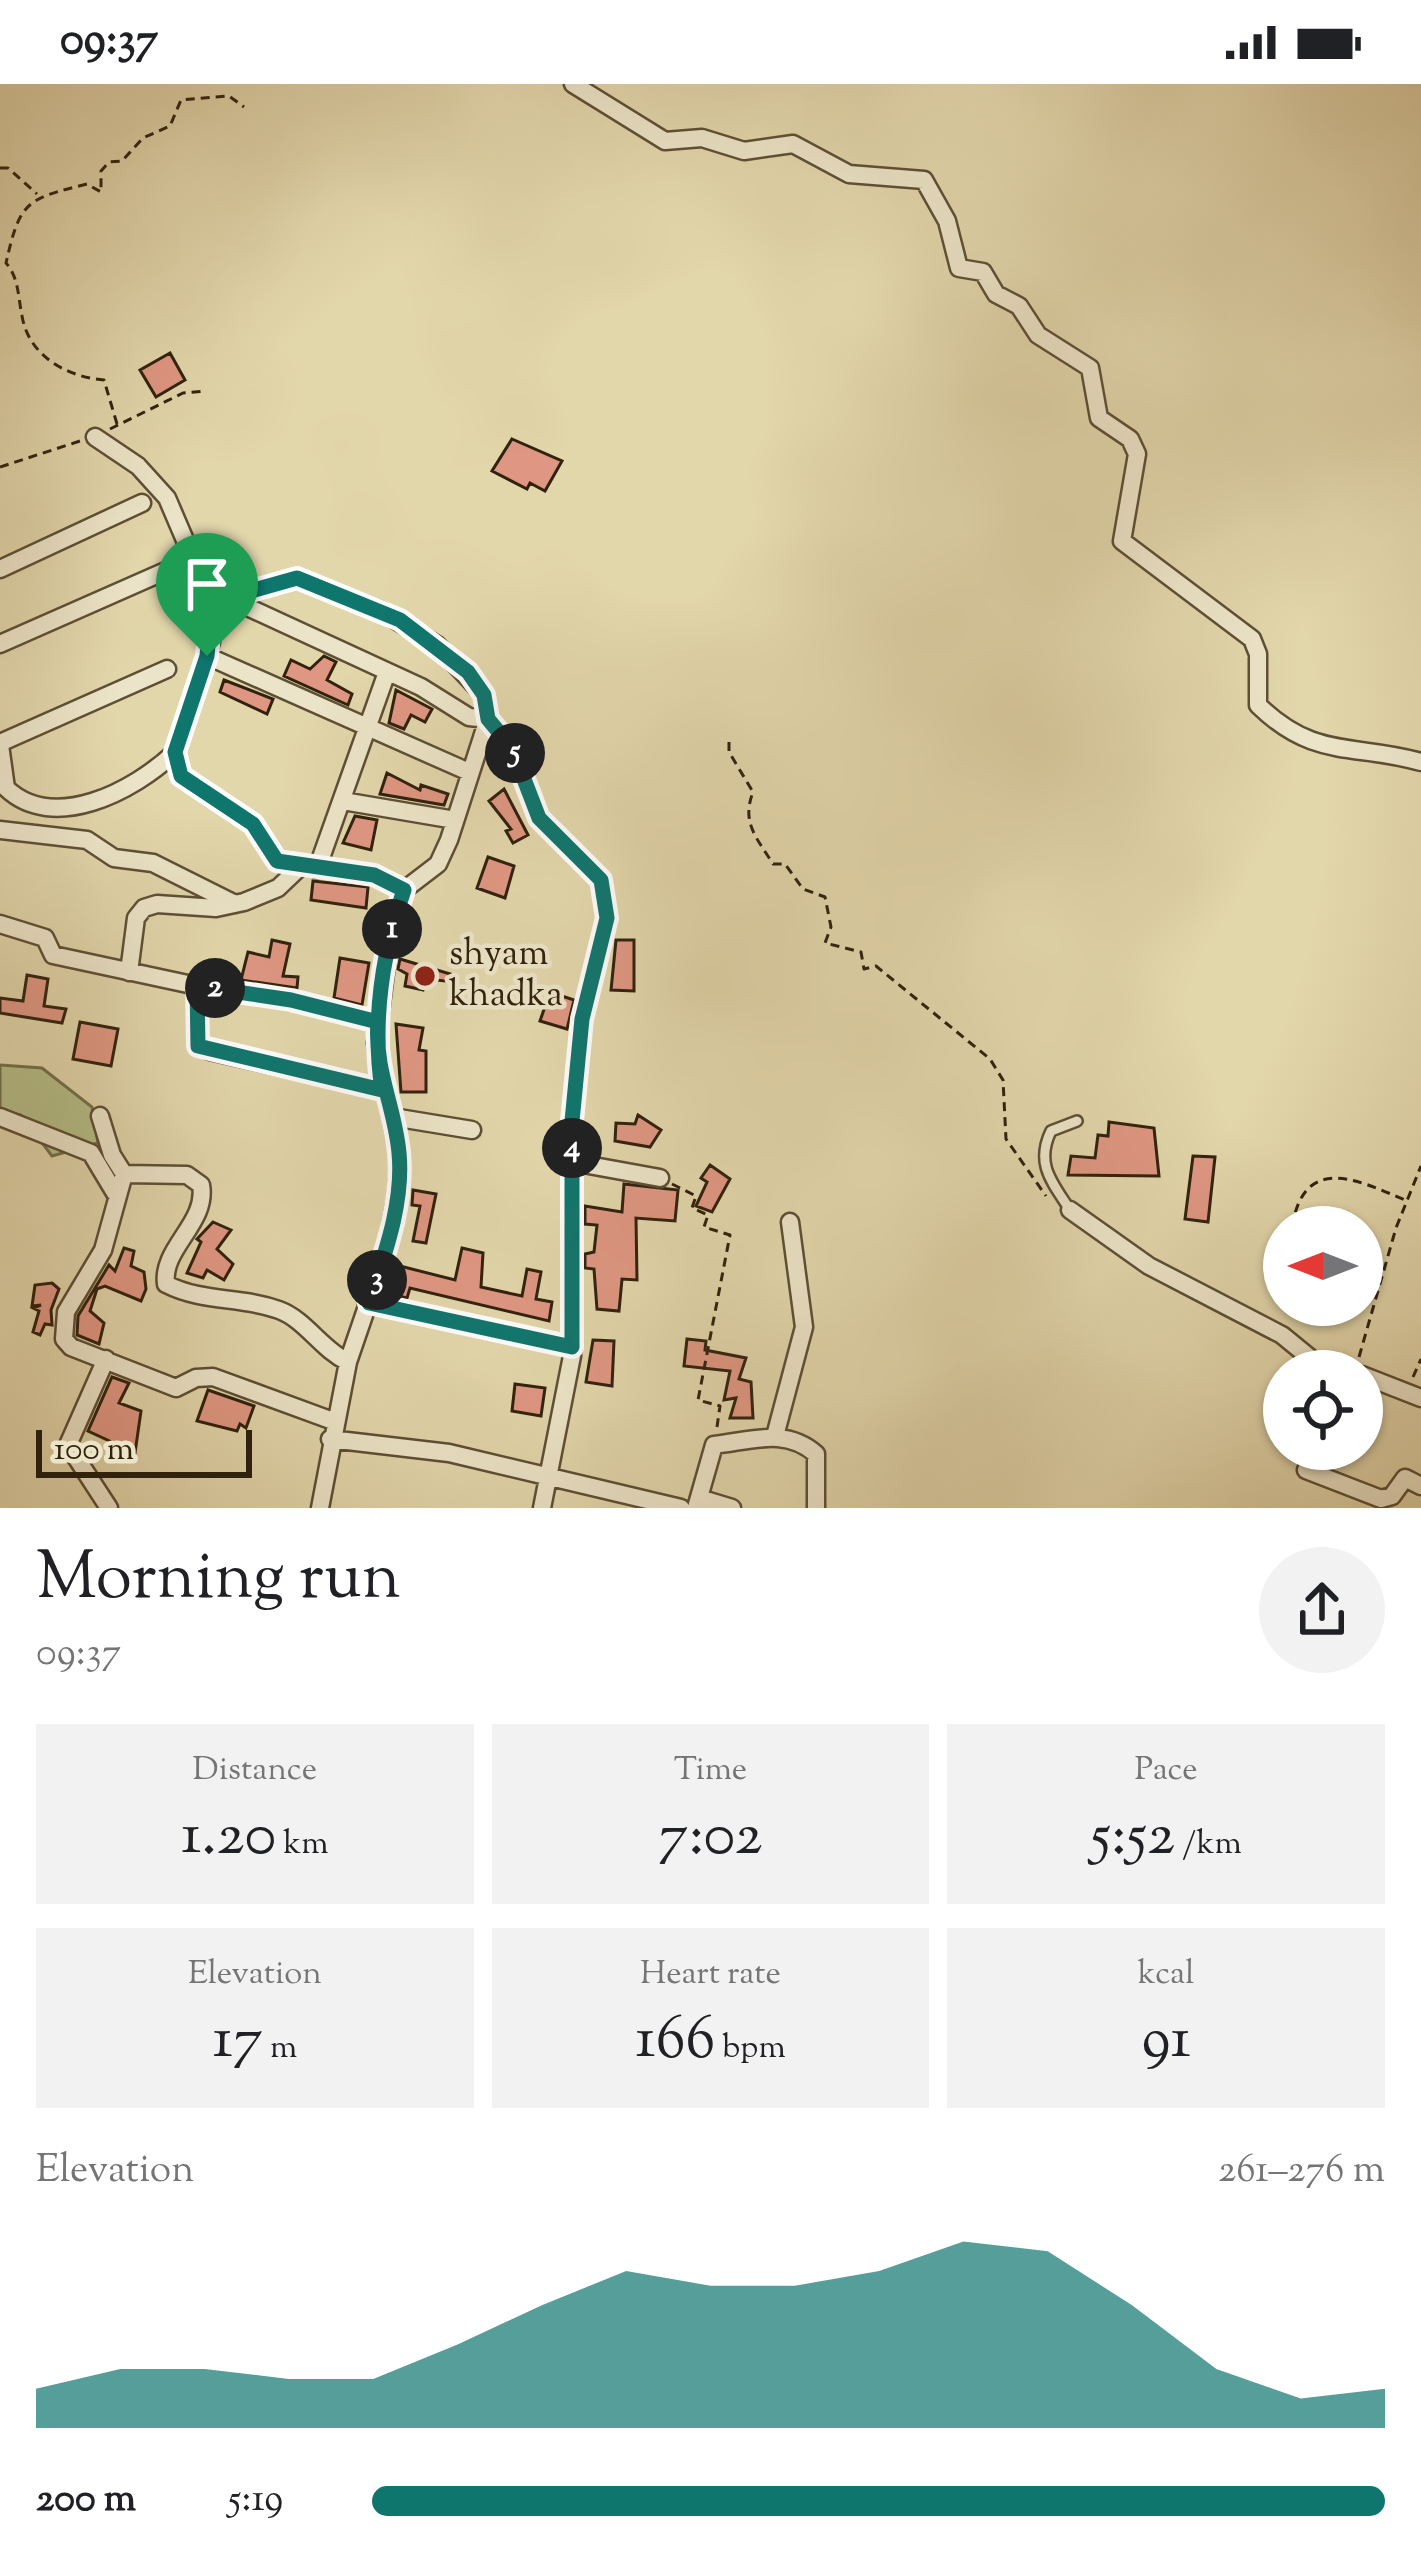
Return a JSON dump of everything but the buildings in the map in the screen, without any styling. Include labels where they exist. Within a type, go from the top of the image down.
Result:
[{"type":"street","points":[[573,84],[665,141],[702,138],[744,151],[793,144],[849,174],[925,179],[947,221],[959,268],[983,272],[995,294],[1019,306],[1038,335],[1090,368],[1099,418],[1130,439],[1137,454],[1122,541],[1252,639],[1258,654],[1258,705],[1283,729],[1311,744],[1421,762]]},
{"type":"street","points":[[95,437],[138,466],[167,498],[219,600],[421,687],[469,717],[488,719],[512,748],[539,818],[601,880],[607,902],[582,1019],[572,1162],[572,1347],[542,1508]]},
{"type":"street","points":[[0,568],[142,503]]},
{"type":"street","points":[[0,644],[170,569]]},
{"type":"street","points":[[219,600],[297,578],[379,610],[416,630],[468,672],[484,695],[488,719],[438,864],[404,890],[389,942],[378,1022],[382,1090],[393,1117],[400,1157],[398,1196],[348,1362],[320,1508]]},
{"type":"street","points":[[219,600],[207,656],[175,752],[181,776],[253,824],[277,861],[374,875],[404,890]]},
{"type":"street","points":[[207,656],[469,772]]},
{"type":"street","points":[[167,669],[0,744],[6,788],[40,811],[74,808],[135,782],[175,752]]},
{"type":"street","points":[[128,972],[136,918],[144,908],[235,904],[270,893],[308,868],[343,801],[386,675]]},
{"type":"street","points":[[343,801],[454,820]]},
{"type":"street","points":[[0,830],[87,840],[115,858],[153,863],[235,904]]},
{"type":"street","points":[[0,924],[45,938],[53,955],[197,986],[291,1000],[378,1022]]},
{"type":"street","points":[[197,986],[198,1046],[382,1090]]},
{"type":"street","points":[[100,1116],[112,1155],[124,1174]]},
{"type":"street","points":[[0,1117],[91,1153],[116,1192]]},
{"type":"street","points":[[393,1117],[472,1130]]},
{"type":"street","points":[[572,1162],[638,1170],[660,1178]]},
{"type":"street","points":[[124,1174],[110,1232],[66,1312],[64,1331],[71,1347],[176,1388],[196,1378],[213,1378],[332,1430],[681,1508]]},
{"type":"street","points":[[124,1174],[187,1175],[201,1185],[200,1210],[168,1265],[166,1284],[206,1300],[285,1312],[330,1353],[348,1362]]},
{"type":"street","points":[[1070,1210],[1149,1266],[1282,1335],[1300,1350]]},
{"type":"street","points":[[775,1436],[804,1327],[790,1222]]},
{"type":"street","points":[[106,1359],[68,1445],[109,1508]]},
{"type":"street","points":[[1383,1382],[1414,1394]]},
{"type":"street","points":[[732,1508],[698,1503],[714,1445],[775,1436],[789,1437],[816,1454],[816,1508]]},
{"type":"street","points":[[1306,1470],[1381,1499],[1392,1496],[1405,1478],[1421,1486]]},
{"type":"lane","points":[[1070,1210],[1044,1172],[1043,1160],[1051,1131],[1077,1121]]},
{"type":"lane","points":[[369,1303],[572,1347]]},
{"type":"path","points":[[117,424],[104,380],[82,380],[49,364],[24,328],[16,279],[5,263],[16,217],[38,196],[87,184],[100,192],[101,171],[109,162],[122,161],[142,138],[170,126],[182,100],[229,96],[244,107]]},
{"type":"path","points":[[0,168],[15,173],[38,196]]},
{"type":"path","points":[[730,742],[729,752],[753,792],[746,812],[748,824],[772,864],[784,864],[803,889],[825,897],[831,927],[825,944],[853,946],[861,952],[864,969],[876,966],[897,979],[990,1059],[1003,1080],[1006,1139],[1044,1195],[1070,1210]]},
{"type":"path","points":[[1365,1350],[1421,1166]]},
{"type":"path","points":[[660,1178],[696,1196],[692,1208],[708,1215],[704,1227],[730,1235],[698,1400],[720,1406],[714,1445]]},
{"type":"path","points":[[1296,1206],[1297,1198],[1331,1178],[1358,1180],[1407,1201]]},
{"type":"path","points":[[1414,1394],[1421,1359]]},
{"type":"green space","points":[[0,1065],[42,1068],[92,1107],[98,1143],[52,1156],[21,1115],[0,1110]]},
{"type":"place","name":"shyam khadka","points":[[425,976]]},
{"type":"route","points":[[207,656],[175,752],[181,776],[211,801],[253,824],[277,861],[299,868],[374,875],[404,890],[381,991],[376,1043],[382,1090],[198,1046],[197,986],[291,1000],[378,1022],[376,1043],[378,1061],[382,1090],[393,1117],[400,1157],[398,1196],[369,1303],[572,1347],[572,1121],[582,1019],[598,939],[607,918],[601,880],[539,818],[512,748],[488,719],[479,686],[437,645],[400,620],[297,578],[282,579],[212,602],[207,656]]}]
